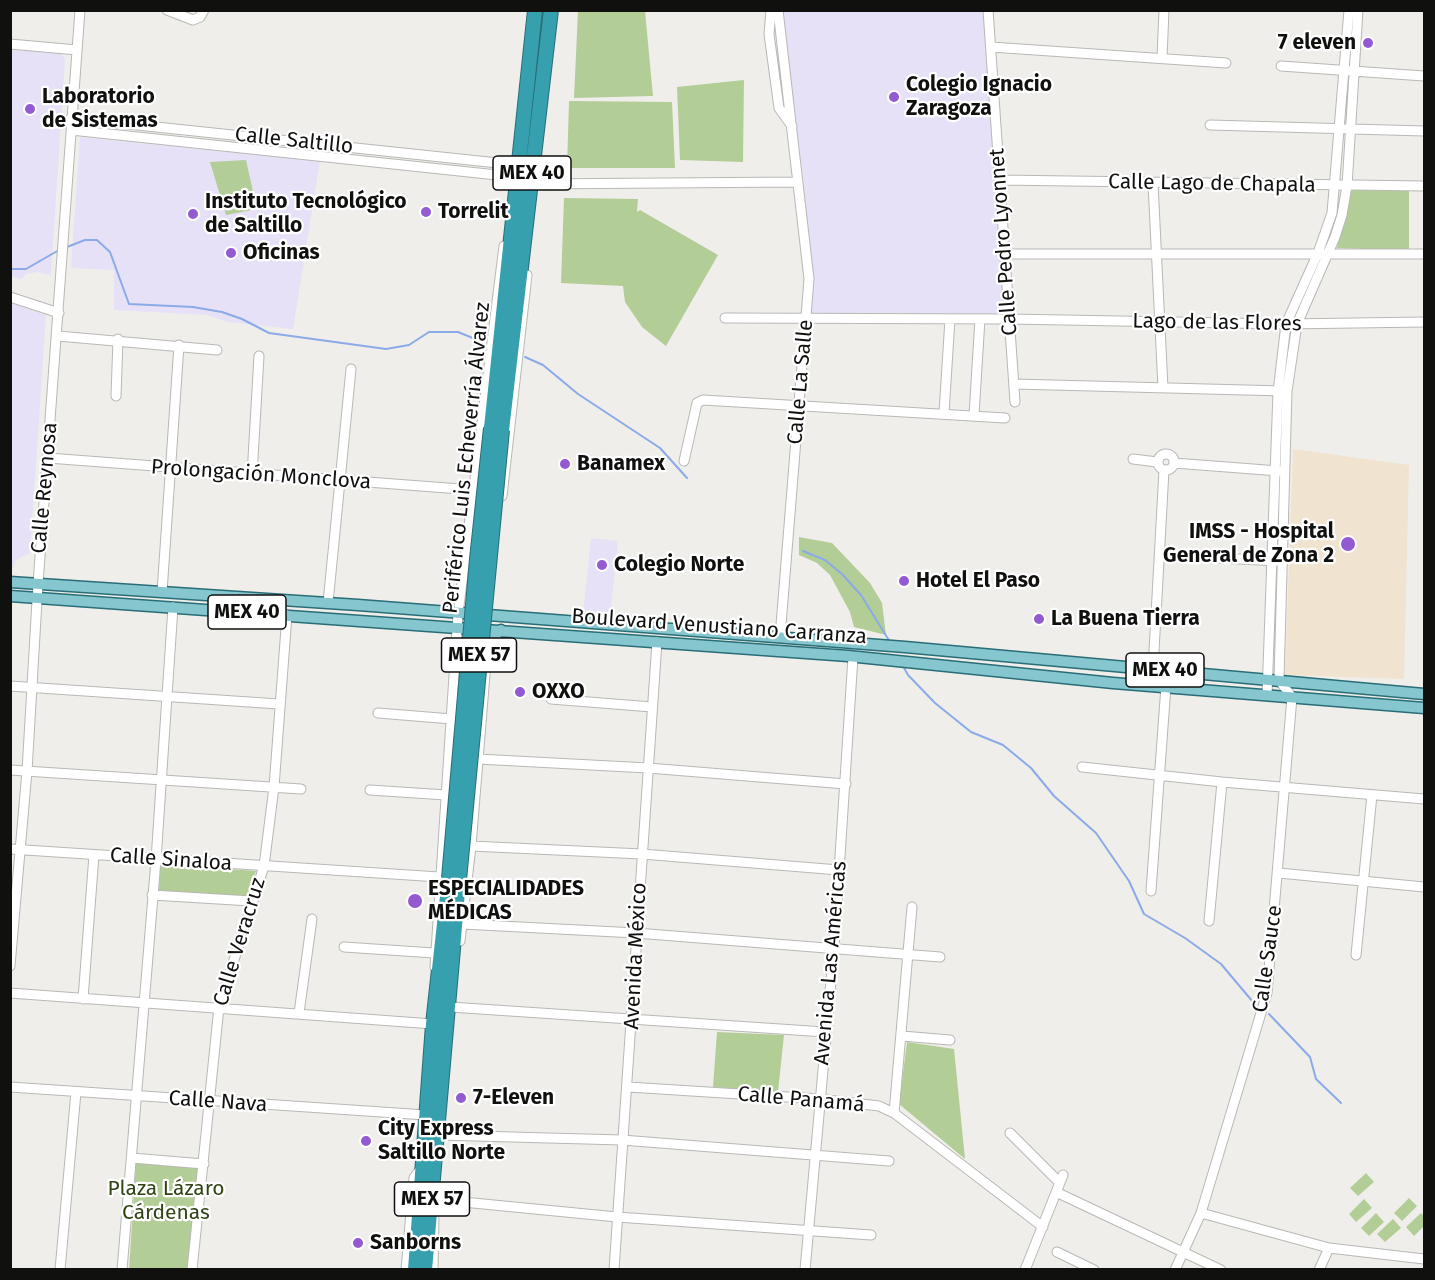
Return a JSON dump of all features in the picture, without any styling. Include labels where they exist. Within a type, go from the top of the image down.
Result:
[{"type":"highway","name":"Periférico Luis Echeverría Álvarez","points":[[415,1269],[436,991],[496,429],[512,221],[535,10]]},
{"type":"highway","name":"Periférico Luis Echeverría Álvarez","points":[[496,429],[531,184],[551,10]]},
{"type":"highway","points":[[517,171],[541,104]]},
{"type":"highway","name":"Periférico Luis Echeverría Álvarez","points":[[425,1269],[454,954],[449,878]]},
{"type":"main road","name":"Boulevard Venustiano Carranza","points":[[10,582],[328,603],[885,645],[1425,694]]},
{"type":"main road","name":"Boulevard Venustiano Carranza","points":[[10,596],[891,660],[1425,708]]},
{"type":"main road","points":[[487,646],[501,630]]},
{"type":"street","name":"Calle Reynosa","points":[[10,966],[16,850],[27,771],[37,598],[58,336],[63,232],[80,10]]},
{"type":"street","points":[[167,10],[193,20],[200,17],[204,10]]},
{"type":"street","name":"Calle La Salle","points":[[771,10],[769,34],[779,108],[792,126]]},
{"type":"street","name":"Calle La Salle","points":[[778,10],[809,279],[780,637]]},
{"type":"street","name":"Calle Pedro Lyonnet","points":[[988,10],[1015,402]]},
{"type":"street","points":[[1162,58],[1164,10]]},
{"type":"street","points":[[1267,695],[1274,679],[1281,632],[1285,472],[1282,392],[1297,324],[1329,253],[1342,215],[1347,186],[1349,10]]},
{"type":"street","points":[[1349,71],[1358,10]]},
{"type":"street","points":[[10,44],[77,50]]},
{"type":"street","points":[[991,47],[1226,63]]},
{"type":"street","points":[[1281,66],[1425,76]]},
{"type":"street","name":"Calle Saltillo","points":[[71,118],[517,171]]},
{"type":"street","points":[[1210,125],[1425,130]]},
{"type":"street","points":[[1292,697],[1274,679],[1270,632],[1274,470],[1287,324],[1318,253],[1332,213],[1346,129]]},
{"type":"street","name":"Calle Saltillo","points":[[71,130],[517,171]]},
{"type":"street","name":"Calle Lago de Chapala","points":[[1000,180],[1425,186]]},
{"type":"street","points":[[531,184],[798,182]]},
{"type":"street","points":[[1153,183],[1163,388]]},
{"type":"street","name":"Periférico Luis Echeverría Álvarez","points":[[454,954],[462,924],[471,846],[487,664],[490,596],[528,261],[527,211]]},
{"type":"street","points":[[436,991],[434,953],[449,878],[446,795],[460,592],[499,277],[505,241],[512,221]]},
{"type":"street","points":[[1005,254],[1425,254]]},
{"type":"street","points":[[10,297],[59,313]]},
{"type":"street","name":"Lago de las Flores","points":[[724,318],[1009,319],[1287,324],[1425,322]]},
{"type":"street","points":[[944,414],[950,319]]},
{"type":"street","points":[[974,415],[980,319]]},
{"type":"street","points":[[58,336],[118,339],[218,350]]},
{"type":"street","points":[[116,396],[118,339]]},
{"type":"street","points":[[162,592],[179,345]]},
{"type":"street","points":[[252,475],[259,356]]},
{"type":"street","points":[[328,603],[351,369]]},
{"type":"street","points":[[1014,384],[1282,392]]},
{"type":"street","points":[[684,461],[697,403],[703,400],[1005,418]]},
{"type":"street","points":[[1165,454],[1173,457],[1174,463],[1171,469],[1164,470],[1157,462],[1165,454]]},
{"type":"street","name":"Prolongación Monclova","points":[[48,458],[474,490]]},
{"type":"street","points":[[1132,459],[1157,462]]},
{"type":"street","points":[[1174,463],[1285,472]]},
{"type":"street","points":[[1153,669],[1164,470]]},
{"type":"street","points":[[1160,555],[1283,561]]},
{"type":"street","points":[[460,592],[472,605],[482,604],[490,596]]},
{"type":"street","points":[[122,1269],[156,860],[173,607]]},
{"type":"street","name":"Calle Veracruz","points":[[192,1269],[219,1007],[264,866],[274,787],[287,615]]},
{"type":"street","points":[[1270,632],[1281,632]]},
{"type":"street","points":[[457,646],[465,638],[476,638],[483,645],[487,664]]},
{"type":"street","name":"Avenida México","points":[[614,1269],[657,642]]},
{"type":"street","name":"Avenida Las Américas","points":[[804,1269],[834,948],[853,657]]},
{"type":"street","points":[[10,686],[167,699],[279,704]]},
{"type":"street","points":[[1151,891],[1166,686]]},
{"type":"street","name":"Calle Sauce","points":[[1175,1269],[1201,1214],[1265,1004],[1287,787],[1292,697]]},
{"type":"street","points":[[551,699],[652,707]]},
{"type":"street","points":[[378,713],[452,719]]},
{"type":"street","points":[[478,759],[648,768],[846,784]]},
{"type":"street","points":[[1082,767],[1222,782],[1425,799]]},
{"type":"street","points":[[10,770],[301,789]]},
{"type":"street","points":[[1209,921],[1222,782]]},
{"type":"street","points":[[370,789],[446,795]]},
{"type":"street","points":[[1356,955],[1372,795]]},
{"type":"street","points":[[471,846],[642,854],[839,870]]},
{"type":"street","name":"Calle Sinaloa","points":[[16,850],[449,878]]},
{"type":"street","points":[[83,999],[94,855]]},
{"type":"street","points":[[1279,873],[1425,887]]},
{"type":"street","points":[[153,895],[251,901]]},
{"type":"street","points":[[894,1113],[912,907]]},
{"type":"street","points":[[299,1013],[312,919]]},
{"type":"street","points":[[462,924],[636,933],[940,957]]},
{"type":"street","points":[[344,947],[434,953]]},
{"type":"street","points":[[10,993],[433,1024]]},
{"type":"street","points":[[450,1007],[825,1032]]},
{"type":"street","points":[[902,1036],[950,1040]]},
{"type":"street","name":"Calle Nava","points":[[10,1087],[426,1115]]},
{"type":"street","name":"Calle Panamá","points":[[628,1087],[871,1105],[894,1113],[1043,1227]]},
{"type":"street","points":[[60,1269],[76,1092]]},
{"type":"street","points":[[1010,1133],[1059,1183],[1184,1252],[1221,1269]]},
{"type":"street","points":[[439,1135],[622,1140],[889,1161]]},
{"type":"street","points":[[132,1158],[204,1164]]},
{"type":"street","points":[[406,1269],[414,1178],[423,1166]]},
{"type":"street","points":[[1025,1269],[1059,1183]]},
{"type":"street","points":[[433,1269],[435,1230],[432,1203],[871,1235]]},
{"type":"street","points":[[1201,1214],[1329,1248],[1424,1259],[1421,1269]]},
{"type":"street","points":[[1319,1269],[1329,1248]]},
{"type":"street","points":[[1057,1252],[1094,1269]]},
{"type":"shaded area","name":"Colegio Ignacio Zaragoza","points":[[782,11],[989,11],[1009,319],[806,318],[810,277],[804,183]]},
{"type":"shaded area","points":[[11,50],[60,53],[65,59],[51,275],[38,272],[26,274],[22,279],[11,276]]},
{"type":"shaded area","name":"Instituto Tecnológico de Saltillo","points":[[80,137],[320,161],[293,329],[227,322],[207,315],[114,310],[114,270],[71,268]]},
{"type":"shaded area","points":[[11,303],[46,315],[30,553],[16,560],[13,568],[10,567]]},
{"type":"shaded area","name":"IMSS - Hospital General de Zona 2","points":[[1293,449],[1409,465],[1404,679],[1285,675]]},
{"type":"shaded area","name":"Colegio Norte","points":[[591,538],[618,541],[610,617],[583,614]]},
{"type":"green space","points":[[578,11],[645,11],[653,96],[574,98]]},
{"type":"green space","points":[[744,80],[743,162],[680,160],[677,87]]},
{"type":"green space","points":[[569,101],[672,102],[675,168],[567,168]]},
{"type":"green space","points":[[246,160],[257,209],[226,215],[210,162]]},
{"type":"green space","points":[[1348,190],[1409,191],[1409,251],[1337,248]]},
{"type":"green space","points":[[564,198],[638,199],[637,212],[640,210],[718,255],[666,346],[642,327],[625,302],[623,286],[561,283]]},
{"type":"green space","points":[[799,537],[832,543],[870,583],[882,603],[886,635],[854,627],[850,612],[830,575],[817,563],[799,555]]},
{"type":"green space","points":[[160,864],[256,871],[247,897],[159,892]]},
{"type":"green space","points":[[717,1032],[784,1035],[778,1092],[713,1087]]},
{"type":"green space","points":[[907,1042],[954,1049],[965,1159],[899,1104]]},
{"type":"green space","name":"Plaza Lázaro Cárdenas","points":[[136,1163],[201,1167],[192,1269],[129,1270]]},
{"type":"green space","points":[[1366,1173],[1374,1182],[1358,1196],[1350,1188]]},
{"type":"green space","points":[[1409,1198],[1417,1206],[1402,1221],[1394,1213]]},
{"type":"green space","points":[[1364,1199],[1372,1208],[1356,1222],[1349,1214]]},
{"type":"green space","points":[[1376,1213],[1384,1222],[1369,1236],[1361,1228]]},
{"type":"green space","points":[[1421,1213],[1424,1216],[1424,1226],[1414,1236],[1406,1227]]},
{"type":"green space","points":[[1393,1219],[1401,1228],[1385,1242],[1377,1234]]},
{"type":"waterway","points":[[67,247],[85,240],[97,240],[110,252],[129,304],[193,307],[222,312],[269,333],[386,349],[409,345],[429,332],[458,332],[480,341]]},
{"type":"waterway","points":[[10,269],[26,269],[59,250]]},
{"type":"waterway","points":[[525,357],[543,365],[578,394],[660,448],[687,478]]},
{"type":"waterway","points":[[803,551],[825,560],[842,574],[861,595],[890,642]]},
{"type":"waterway","points":[[903,666],[908,675],[935,703],[971,732],[1003,745],[1031,768],[1054,796],[1096,833],[1129,881],[1144,914],[1185,938],[1221,964],[1253,1002]]},
{"type":"waterway","points":[[1269,1014],[1310,1057],[1316,1079],[1341,1103]]},
{"type":"place","name":"7 eleven","points":[[1368,43]]},
{"type":"place","name":"Colegio Ignacio Zaragoza","points":[[894,97]]},
{"type":"place","name":"Laboratorio de Sistemas","points":[[30,109]]},
{"type":"place","name":"Torrelit","points":[[426,212]]},
{"type":"place","name":"Instituto Tecnológico de Saltillo","points":[[193,214]]},
{"type":"place","name":"Oficinas","points":[[231,253]]},
{"type":"place","name":"Banamex","points":[[565,464]]},
{"type":"place","name":"IMSS - Hospital General de Zona 2","points":[[1348,544]]},
{"type":"place","name":"Colegio Norte","points":[[602,565]]},
{"type":"place","name":"Hotel El Paso","points":[[904,581]]},
{"type":"place","name":"La Buena Tierra","points":[[1039,619]]},
{"type":"place","name":"OXXO","points":[[520,692]]},
{"type":"place","name":"ESPECIALIDADES MÉDICAS","points":[[415,901]]},
{"type":"place","name":"7-Eleven","points":[[461,1098]]},
{"type":"place","name":"City Express Saltillo Norte","points":[[366,1141]]},
{"type":"place","name":"Sanborns","points":[[358,1243]]}]
